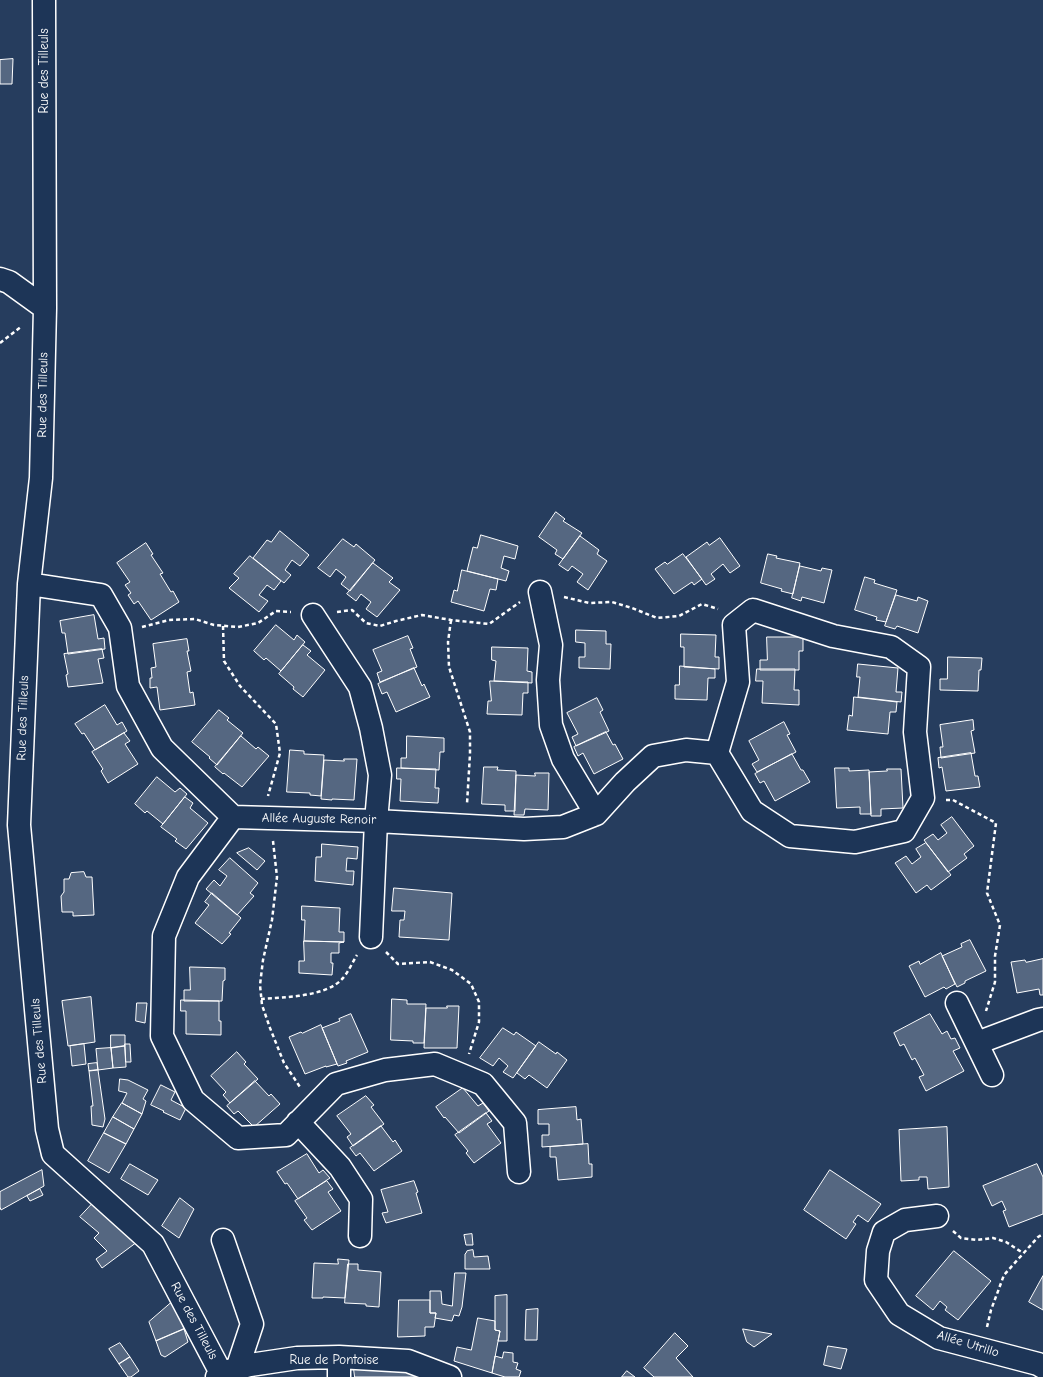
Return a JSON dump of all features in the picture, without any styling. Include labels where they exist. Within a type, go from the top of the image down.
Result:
[{"type":"street","name":"Rue des Tilleuls","points":[[44,0],[45,308],[41,478],[28,584],[19,825],[47,1129],[53,1154],[153,1244],[225,1373]]},
{"type":"street","points":[[0,279],[10,282],[45,308]]},
{"type":"street","points":[[28,584],[100,595],[120,628],[128,686],[162,748],[233,817],[188,877],[164,936],[162,1036],[193,1100],[238,1138],[286,1135],[336,1084],[385,1070],[435,1064],[483,1084],[515,1123],[519,1172]]},
{"type":"street","points":[[540,592],[551,645],[548,680],[551,725],[563,759],[596,814]]},
{"type":"street","points":[[753,610],[833,636],[891,647],[919,668],[915,732],[924,798],[904,831],[855,842],[790,836],[752,811],[718,753],[738,682],[734,625],[743,618],[753,610]]},
{"type":"street","points":[[313,615],[360,687],[371,728],[380,775],[376,821],[371,936]]},
{"type":"street","name":"Allée Auguste Renoir","points":[[233,817],[376,821],[524,829],[563,827],[596,814],[625,782],[653,756],[686,750],[718,753]]},
{"type":"street","points":[[957,1003],[992,1074]]},
{"type":"street","points":[[977,1043],[1043,1019]]},
{"type":"street","points":[[306,1115],[361,1199],[360,1236]]},
{"type":"street","name":"Allée Utrillo","points":[[937,1216],[905,1220],[884,1232],[878,1251],[876,1280],[899,1314],[940,1338],[1038,1364],[1043,1367]]},
{"type":"street","points":[[223,1240],[252,1324],[225,1373]]},
{"type":"street","name":"Rue de Pontoise","points":[[225,1373],[250,1365],[297,1358],[339,1367],[408,1361],[450,1377]]},
{"type":"path","points":[[540,592],[589,603],[612,602],[657,618],[679,616],[702,604],[743,618]]},
{"type":"path","points":[[451,620],[448,642],[449,667],[470,732],[466,826]]},
{"type":"path","points":[[223,626],[224,661],[240,686],[276,724],[280,753],[267,818],[277,877],[272,920],[262,960],[260,985],[261,999],[270,1028],[306,1115]]},
{"type":"path","points":[[924,798],[953,800],[996,823],[987,893],[1000,925],[995,956],[995,982],[977,1043]]},
{"type":"path","points":[[261,999],[305,995],[326,990],[342,980],[371,936],[398,964],[430,962],[452,970],[471,984],[479,1002],[479,1022],[472,1048],[460,1074]]},
{"type":"path","points":[[937,1216],[961,1238],[977,1240],[994,1238],[1006,1242],[1023,1253]]},
{"type":"path","points":[[983,1349],[991,1310],[1004,1275],[1038,1237],[1043,1234]]},
{"type":"building","points":[[13,59],[12,84],[0,84],[0,60]]},
{"type":"building","points":[[556,512],[565,519],[563,521],[582,533],[563,559],[555,554],[557,550],[539,537]]},
{"type":"building","points":[[280,531],[309,555],[300,566],[292,560],[285,570],[291,575],[284,583],[253,558],[267,540],[271,542]]},
{"type":"building","points":[[481,535],[518,546],[515,559],[504,556],[501,568],[509,571],[506,581],[467,571],[473,547],[477,548]]},
{"type":"building","points":[[580,536],[599,550],[597,554],[607,561],[588,590],[577,582],[583,574],[572,566],[568,571],[559,565]]},
{"type":"building","points":[[720,538],[740,566],[730,573],[723,564],[711,574],[715,579],[706,585],[686,557],[707,542],[709,545]]},
{"type":"building","points":[[343,539],[354,547],[356,544],[375,560],[350,591],[341,584],[346,577],[336,569],[330,577],[318,568]]},
{"type":"building","points":[[146,543],[153,554],[151,555],[163,573],[160,574],[171,592],[173,591],[179,602],[151,620],[138,601],[134,604],[128,595],[131,593],[125,585],[130,582],[117,563]]},
{"type":"building","points":[[683,554],[702,579],[694,585],[692,582],[674,594],[655,569],[665,562],[667,564]]},
{"type":"building","points":[[768,554],[777,556],[776,558],[800,563],[793,594],[761,583]]},
{"type":"building","points":[[250,556],[281,581],[274,590],[267,585],[259,595],[268,601],[259,612],[229,588],[239,578],[234,574]]},
{"type":"building","points":[[373,563],[393,578],[389,582],[400,590],[377,617],[366,609],[371,602],[361,594],[356,601],[347,594]]},
{"type":"building","points":[[800,566],[821,571],[822,568],[832,570],[824,603],[802,597],[801,601],[792,598]]},
{"type":"building","points":[[462,570],[498,579],[496,590],[490,589],[484,611],[451,602],[454,590],[457,591]]},
{"type":"building","points":[[865,577],[875,580],[874,583],[897,590],[886,622],[876,620],[877,617],[855,610]]},
{"type":"building","points":[[896,595],[917,601],[918,597],[928,601],[918,633],[897,626],[895,629],[885,626]]},
{"type":"building","points":[[94,615],[98,639],[104,638],[105,649],[68,654],[65,633],[62,633],[60,621]]},
{"type":"building","points":[[276,625],[294,640],[297,635],[305,642],[281,671],[266,658],[264,660],[254,651]]},
{"type":"building","points":[[576,630],[606,631],[606,644],[611,644],[610,669],[579,668],[579,657],[585,657],[585,643],[576,642]]},
{"type":"building","points":[[681,634],[716,635],[715,657],[719,657],[719,669],[684,667],[684,647],[681,647]]},
{"type":"building","points":[[408,636],[413,648],[410,649],[417,667],[380,682],[377,673],[382,671],[373,650]]},
{"type":"building","points":[[767,637],[803,637],[803,651],[799,651],[799,670],[760,670],[760,660],[767,660]]},
{"type":"building","points":[[187,639],[189,651],[187,651],[191,671],[187,672],[190,693],[193,692],[195,705],[160,710],[157,687],[150,688],[150,678],[152,678],[151,668],[156,667],[153,644]]},
{"type":"building","points":[[303,645],[311,651],[307,655],[325,670],[303,697],[279,674]]},
{"type":"building","points":[[492,647],[528,648],[527,671],[532,672],[532,683],[494,681],[496,661],[492,660]]},
{"type":"building","points":[[102,649],[104,658],[98,659],[103,683],[68,687],[66,675],[68,674],[64,654]]},
{"type":"building","points":[[948,657],[982,658],[981,670],[979,670],[978,691],[940,690],[940,679],[947,679]]},
{"type":"building","points":[[858,664],[898,668],[896,692],[902,692],[901,702],[858,697],[860,677],[857,677]]},
{"type":"building","points":[[680,666],[715,669],[715,678],[708,678],[707,700],[675,699],[675,685],[679,685]]},
{"type":"building","points":[[414,668],[422,686],[424,684],[430,697],[396,712],[387,692],[382,694],[378,684]]},
{"type":"building","points":[[757,669],[795,669],[794,690],[799,690],[799,705],[762,703],[763,681],[756,681]]},
{"type":"building","points":[[490,681],[528,682],[528,693],[523,693],[522,715],[487,714],[488,701],[491,701]]},
{"type":"building","points":[[854,697],[897,702],[896,712],[890,712],[888,734],[847,730],[849,715],[852,716]]},
{"type":"building","points":[[597,698],[603,710],[600,712],[609,731],[576,746],[572,737],[578,734],[567,713]]},
{"type":"building","points":[[105,705],[117,725],[122,722],[127,731],[95,750],[84,733],[82,734],[75,724]]},
{"type":"building","points":[[219,710],[229,718],[227,720],[243,733],[217,765],[192,742]]},
{"type":"building","points":[[973,720],[974,730],[971,731],[975,753],[941,758],[940,747],[943,747],[940,725]]},
{"type":"building","points":[[784,722],[790,734],[787,735],[796,752],[757,772],[752,764],[759,760],[749,741]]},
{"type":"building","points":[[606,732],[613,745],[615,744],[623,759],[594,774],[583,753],[578,756],[574,747]]},
{"type":"building","points":[[124,733],[130,741],[125,744],[138,764],[108,783],[101,771],[103,769],[92,752]]},
{"type":"building","points":[[241,736],[256,749],[258,747],[269,756],[242,787],[215,767]]},
{"type":"building","points":[[407,736],[444,738],[444,752],[440,752],[439,770],[401,768],[401,758],[406,758]]},
{"type":"building","points":[[290,750],[304,751],[304,754],[324,755],[321,796],[310,795],[310,793],[287,792]]},
{"type":"building","points":[[971,753],[975,776],[978,776],[980,787],[946,791],[942,767],[939,768],[938,758]]},
{"type":"building","points":[[792,754],[810,782],[775,801],[764,781],[760,783],[755,774]]},
{"type":"building","points":[[344,759],[357,759],[354,800],[321,799],[324,760],[344,761]]},
{"type":"building","points":[[484,767],[498,767],[497,770],[516,771],[515,811],[505,811],[505,805],[482,804]]},
{"type":"building","points":[[397,768],[436,769],[435,788],[439,788],[438,803],[400,801],[401,779],[397,779]]},
{"type":"building","points":[[835,768],[849,768],[849,771],[869,770],[871,814],[860,814],[860,807],[837,808]]},
{"type":"building","points":[[887,769],[901,769],[903,808],[881,809],[881,816],[871,816],[869,772],[887,771]]},
{"type":"building","points":[[535,773],[549,773],[548,810],[525,809],[524,815],[514,815],[516,775],[535,776]]},
{"type":"building","points":[[157,777],[175,792],[180,788],[187,794],[163,824],[147,811],[145,813],[135,804]]},
{"type":"building","points":[[185,797],[193,803],[190,808],[208,823],[186,849],[175,841],[177,839],[161,827]]},
{"type":"building","points":[[952,817],[974,846],[964,854],[967,858],[948,872],[924,840],[933,834],[938,840],[947,833],[941,825]]},
{"type":"building","points":[[926,843],[951,875],[931,890],[927,885],[916,893],[895,863],[906,856],[912,864],[921,857],[916,849]]},
{"type":"building","points":[[322,844],[358,847],[357,859],[347,858],[346,871],[354,871],[353,885],[315,881],[316,857],[321,857]]},
{"type":"building","points":[[249,848],[265,861],[257,870],[237,853]]},
{"type":"building","points":[[230,858],[258,883],[250,893],[254,896],[237,915],[206,889],[214,880],[220,886],[227,876],[219,870]]},
{"type":"building","points":[[84,872],[86,877],[92,877],[94,915],[73,916],[73,912],[62,912],[61,896],[64,892],[64,879],[69,879],[71,873]]},
{"type":"building","points":[[394,888],[452,893],[449,940],[399,937],[400,920],[404,920],[405,911],[392,911]]},
{"type":"building","points":[[212,893],[241,918],[229,933],[231,934],[222,944],[195,923],[209,905],[205,902]]},
{"type":"building","points":[[302,906],[340,908],[339,932],[344,932],[344,942],[304,941],[305,920],[302,920]]},
{"type":"building","points":[[970,940],[986,971],[965,981],[965,983],[957,987],[942,956],[962,947],[961,944]]},
{"type":"building","points":[[304,941],[344,942],[339,943],[339,953],[331,953],[331,963],[333,963],[332,975],[299,973],[299,961],[304,961]]},
{"type":"building","points":[[941,953],[955,984],[946,989],[944,987],[925,997],[909,966],[919,961],[920,964]]},
{"type":"building","points":[[1043,959],[1043,995],[1040,995],[1039,989],[1017,993],[1011,962],[1025,960],[1026,962]]},
{"type":"building","points":[[190,967],[225,968],[222,1001],[184,1001],[184,990],[190,990]]},
{"type":"building","points":[[91,997],[95,1042],[68,1046],[62,1001]]},
{"type":"building","points":[[392,999],[407,1000],[407,1004],[426,1004],[424,1043],[391,1040]]},
{"type":"building","points":[[181,1000],[219,1001],[221,1035],[186,1034],[186,1011],[181,1011]]},
{"type":"building","points":[[137,1003],[147,1003],[145,1023],[136,1021]]},
{"type":"building","points":[[447,1006],[459,1006],[457,1048],[424,1048],[426,1008],[447,1008]]},
{"type":"building","points":[[351,1014],[368,1052],[338,1066],[322,1028],[340,1021],[339,1019]]},
{"type":"building","points":[[930,1014],[942,1034],[947,1031],[951,1039],[955,1038],[960,1048],[953,1051],[964,1071],[926,1091],[919,1077],[924,1075],[915,1058],[912,1060],[904,1044],[900,1046],[894,1033]]},
{"type":"building","points":[[321,1025],[337,1064],[326,1066],[305,1074],[289,1037]]},
{"type":"building","points":[[503,1028],[514,1035],[516,1032],[536,1046],[513,1078],[503,1072],[508,1066],[499,1058],[493,1066],[480,1058]]},
{"type":"building","points":[[111,1035],[125,1035],[125,1046],[111,1048]]},
{"type":"building","points":[[539,1042],[556,1054],[557,1052],[567,1060],[547,1088],[529,1075],[525,1079],[517,1073]]},
{"type":"building","points":[[84,1044],[86,1064],[72,1066],[70,1046]]},
{"type":"building","points":[[125,1044],[130,1044],[131,1062],[126,1062]]},
{"type":"building","points":[[125,1046],[126,1067],[113,1068],[111,1048]]},
{"type":"building","points":[[111,1048],[113,1068],[98,1070],[96,1049]]},
{"type":"building","points":[[237,1052],[246,1062],[244,1064],[258,1079],[230,1103],[223,1095],[226,1092],[211,1076]]},
{"type":"building","points":[[97,1063],[98,1070],[89,1071],[88,1064]]},
{"type":"building","points":[[98,1070],[105,1119],[103,1127],[92,1125],[91,1106],[93,1106],[89,1071]]},
{"type":"building","points":[[120,1079],[128,1080],[148,1090],[143,1099],[146,1101],[142,1114],[122,1103],[127,1093],[119,1091]]},
{"type":"building","points":[[255,1081],[269,1096],[271,1094],[280,1104],[254,1127],[238,1111],[234,1114],[227,1106]]},
{"type":"building","points":[[161,1085],[175,1092],[171,1100],[186,1108],[180,1120],[151,1105]]},
{"type":"building","points":[[463,1088],[478,1106],[483,1103],[489,1111],[459,1133],[445,1117],[444,1118],[436,1107]]},
{"type":"building","points":[[366,1096],[374,1105],[371,1107],[384,1124],[353,1146],[347,1137],[351,1134],[337,1116]]},
{"type":"building","points":[[122,1103],[142,1114],[134,1129],[113,1117]]},
{"type":"building","points":[[576,1107],[577,1120],[581,1119],[583,1144],[542,1147],[542,1135],[549,1135],[549,1124],[538,1124],[538,1110]]},
{"type":"building","points":[[486,1113],[492,1121],[487,1124],[501,1143],[474,1163],[466,1153],[468,1151],[455,1135]]},
{"type":"building","points":[[113,1117],[134,1129],[126,1144],[104,1133]]},
{"type":"building","points":[[381,1126],[393,1142],[395,1140],[402,1151],[374,1171],[360,1153],[356,1156],[350,1148]]},
{"type":"building","points":[[947,1127],[949,1187],[928,1189],[927,1177],[919,1177],[919,1180],[901,1181],[899,1130]]},
{"type":"building","points":[[104,1133],[126,1144],[109,1173],[88,1161]]},
{"type":"building","points":[[588,1144],[589,1164],[592,1164],[592,1177],[558,1180],[556,1157],[550,1157],[550,1147]]},
{"type":"building","points":[[307,1154],[319,1173],[323,1170],[330,1178],[298,1199],[277,1172]]},
{"type":"building","points":[[130,1164],[158,1180],[148,1195],[121,1179]]},
{"type":"building","points":[[1037,1164],[1043,1177],[1043,1214],[1009,1227],[1003,1211],[1006,1210],[1002,1201],[992,1206],[983,1186]]},
{"type":"building","points":[[42,1170],[44,1186],[1,1210],[0,1192]]},
{"type":"building","points":[[830,1170],[881,1204],[868,1222],[858,1215],[853,1222],[856,1224],[846,1239],[804,1210]]},
{"type":"building","points":[[327,1181],[333,1189],[328,1192],[341,1211],[312,1230],[304,1220],[307,1218],[295,1201]]},
{"type":"building","points":[[414,1181],[418,1192],[416,1193],[422,1213],[386,1223],[382,1213],[388,1212],[381,1190]]},
{"type":"building","points":[[40,1189],[43,1195],[30,1201],[27,1196]]},
{"type":"building","points":[[180,1198],[194,1209],[179,1238],[162,1226]]},
{"type":"building","points":[[94,1202],[137,1242],[102,1268],[96,1259],[107,1251],[94,1238],[99,1233],[80,1217]]},
{"type":"building","points":[[472,1234],[473,1245],[466,1245],[464,1235]]},
{"type":"building","points":[[473,1250],[474,1257],[488,1256],[490,1269],[465,1269],[465,1254],[467,1251]]},
{"type":"building","points":[[954,1251],[991,1281],[958,1320],[945,1310],[947,1307],[940,1301],[933,1310],[916,1296]]},
{"type":"building","points":[[338,1259],[349,1260],[345,1298],[312,1298],[314,1263],[338,1264]]},
{"type":"building","points":[[348,1264],[358,1264],[358,1270],[381,1272],[379,1307],[366,1306],[366,1304],[345,1303]]},
{"type":"building","points":[[455,1273],[466,1273],[462,1307],[459,1316],[454,1315],[452,1321],[435,1318],[436,1313],[430,1313],[430,1291],[441,1291],[442,1304],[452,1306]]},
{"type":"building","points":[[1043,1276],[1043,1310],[1029,1302]]},
{"type":"building","points":[[507,1295],[507,1341],[498,1341],[500,1331],[495,1330],[495,1296]]},
{"type":"building","points":[[399,1300],[430,1300],[430,1313],[436,1313],[434,1327],[425,1327],[425,1336],[398,1337]]},
{"type":"building","points":[[171,1303],[180,1316],[184,1329],[156,1341],[149,1322]]},
{"type":"building","points":[[538,1309],[537,1340],[525,1340],[526,1310]]},
{"type":"building","points":[[478,1318],[495,1321],[495,1330],[500,1331],[492,1373],[454,1361],[457,1347],[471,1350]]},
{"type":"building","points":[[184,1329],[188,1342],[165,1357],[161,1355],[156,1341]]},
{"type":"building","points":[[743,1329],[772,1334],[754,1347],[747,1342]]},
{"type":"building","points":[[675,1333],[688,1346],[676,1358],[693,1377],[654,1377],[644,1368]]},
{"type":"building","points":[[120,1343],[130,1357],[119,1364],[109,1349]]},
{"type":"building","points":[[828,1346],[847,1349],[841,1369],[824,1365]]},
{"type":"building","points":[[504,1352],[513,1353],[513,1362],[518,1363],[516,1369],[521,1371],[519,1377],[505,1377],[492,1373],[495,1356],[502,1358]]},
{"type":"building","points":[[130,1357],[139,1371],[131,1377],[128,1377],[119,1364]]},
{"type":"building","points":[[354,1369],[401,1370],[419,1377],[355,1377]]},
{"type":"building","points":[[627,1371],[635,1377],[622,1377]]}]
